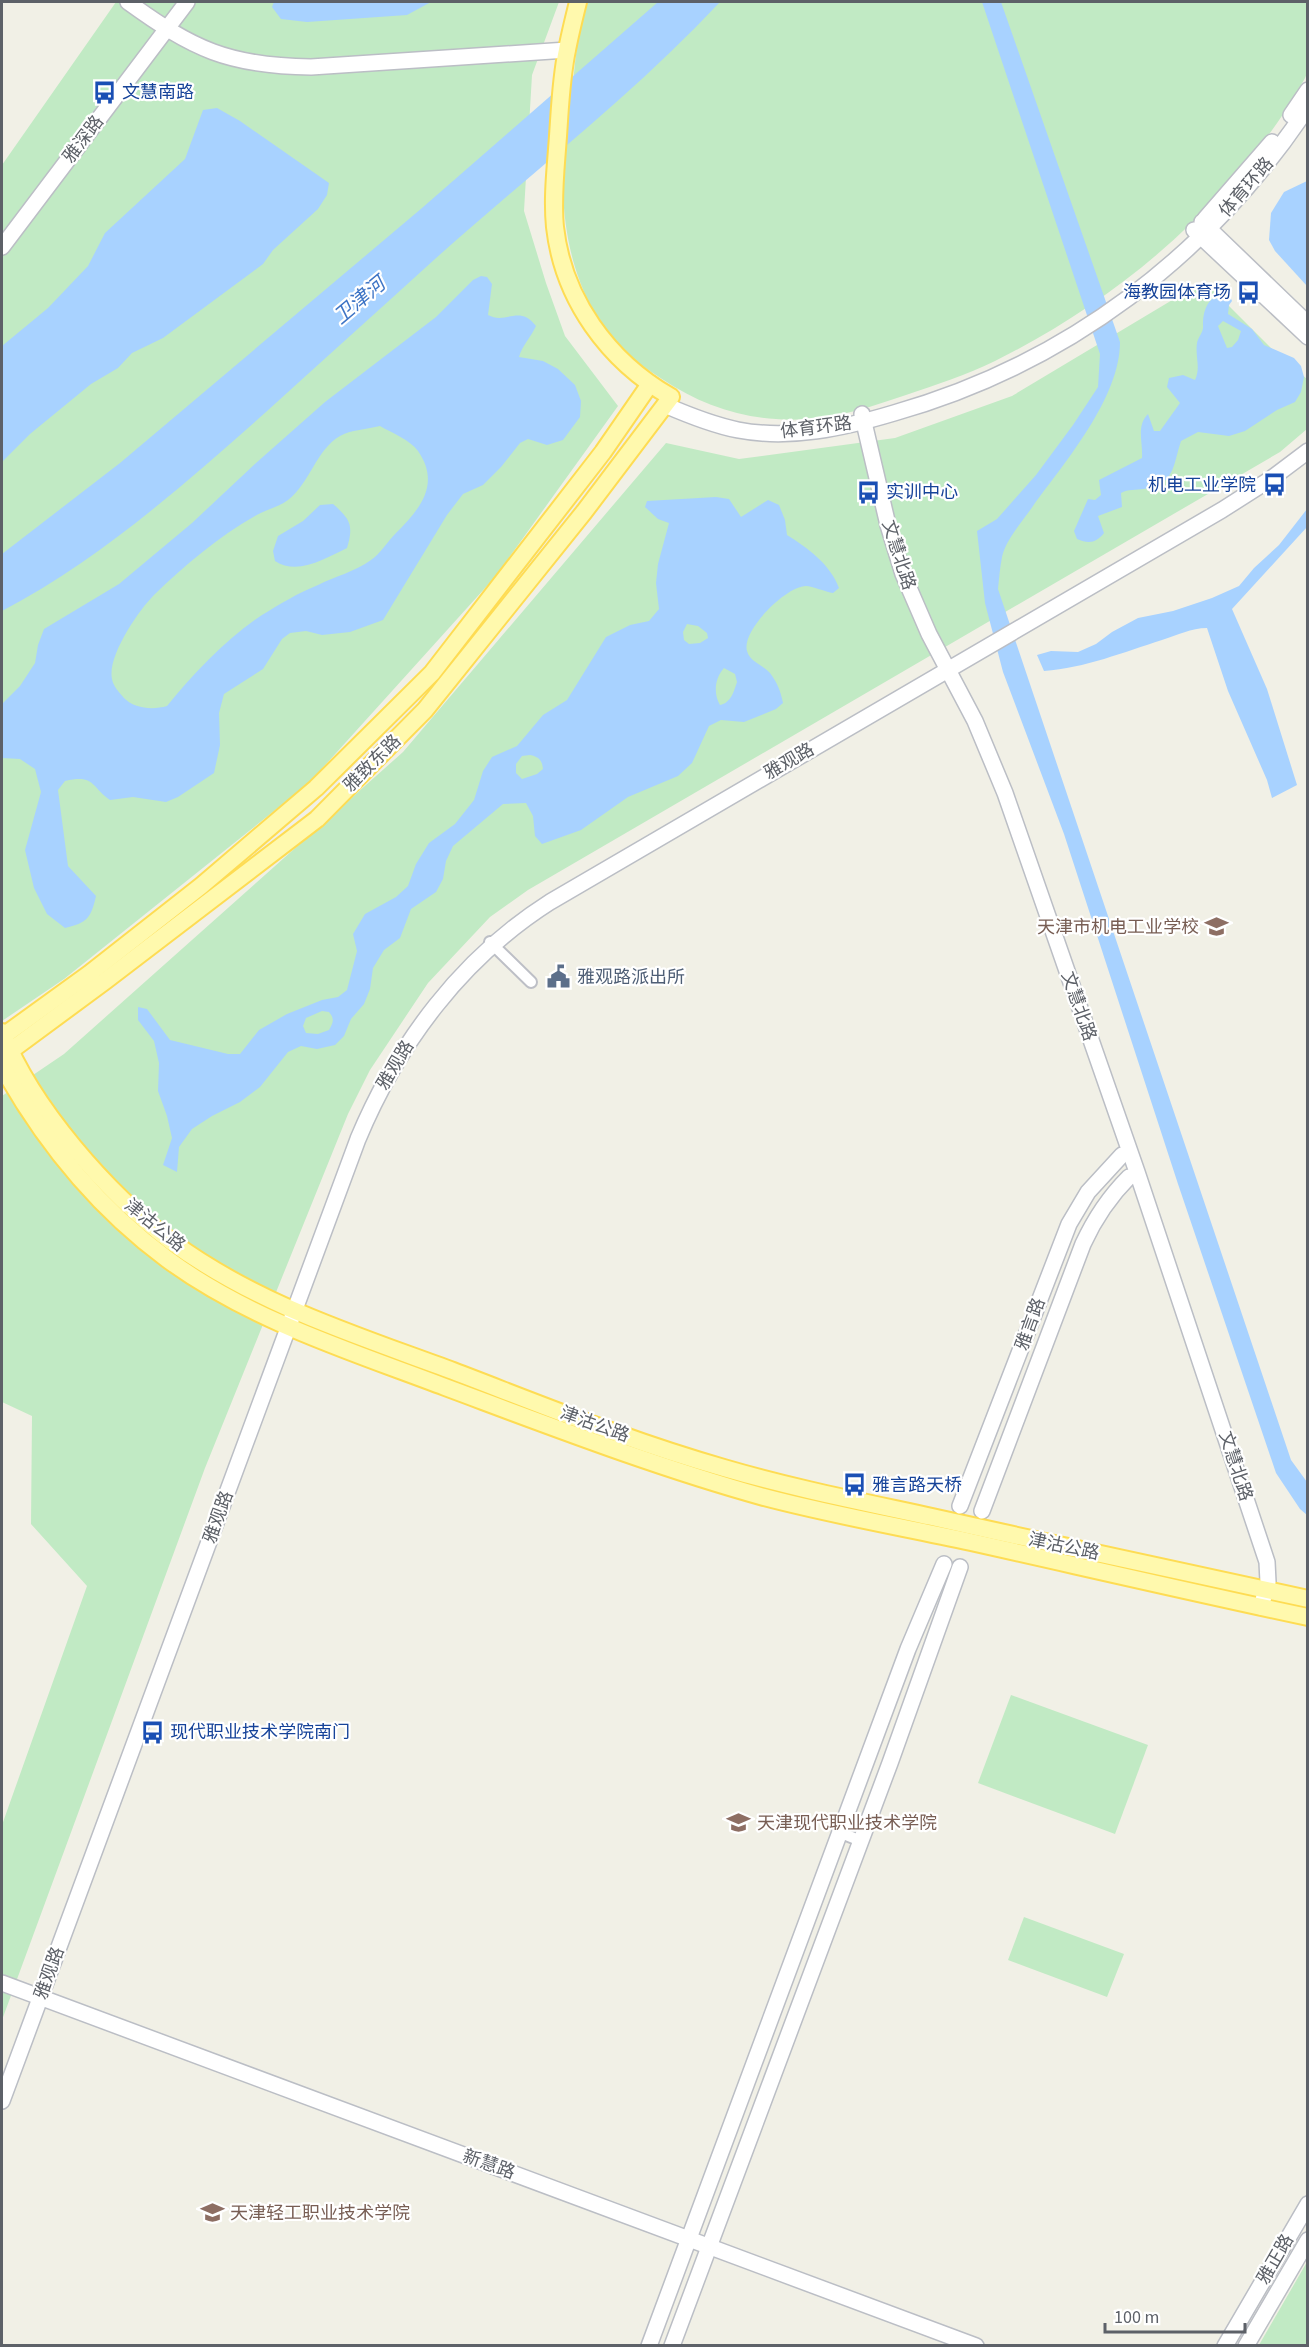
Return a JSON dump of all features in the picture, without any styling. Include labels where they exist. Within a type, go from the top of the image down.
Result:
[{"type":"main road","points":[[128,2],[191,43],[217,54],[247,62],[278,66],[311,67],[562,50]]},
{"type":"main road","name":"雅深路","points":[[2,234],[176,2]]},
{"type":"main road","name":"雅深路","points":[[2,247],[158,23],[187,2]]},
{"type":"main road","name":"体育环路","points":[[568,2],[550,164],[559,249],[577,301],[589,322],[647,388],[668,401],[717,424],[758,432],[800,432],[859,418],[970,378],[1084,323],[1115,302],[1156,265],[1201,230],[1251,184],[1308,107]]},
{"type":"main road","name":"体育环路","points":[[562,50],[578,2]]},
{"type":"main road","name":"体育环路","points":[[1201,230],[1257,161],[1308,90]]},
{"type":"main road","points":[[1201,230],[1308,323]]},
{"type":"main road","points":[[1201,230],[1308,337]]},
{"type":"main road","name":"雅致东路","points":[[2,1035],[89,974],[210,879],[316,788],[432,673],[603,452],[647,388]]},
{"type":"main road","name":"雅致东路","points":[[5,1058],[317,819],[425,710],[584,512],[668,401]]},
{"type":"main road","name":"文慧北路","points":[[859,418],[895,573],[916,624],[975,720],[992,760],[1041,895],[1232,1452],[1267,1562],[1257,1606]]},
{"type":"main road","name":"雅观路","points":[[2,2083],[288,1318],[358,1139],[379,1091],[438,1001],[492,943],[536,910],[943,669],[979,650],[1242,491],[1308,444]]},
{"type":"main road","name":"雅观路","points":[[1024,622],[1239,500],[1308,451]]},
{"type":"main road","name":"文慧北路","points":[[943,669],[985,763],[1122,1155],[1258,1557],[1262,1589]]},
{"type":"main road","name":"津沽公路","points":[[2,1035],[5,1058],[65,1136],[111,1188],[174,1243],[288,1318],[565,1431],[767,1498],[1308,1617]]},
{"type":"main road","name":"雅言路","points":[[960,1506],[1069,1224],[1088,1192],[1122,1155]]},
{"type":"main road","name":"雅言路","points":[[982,1511],[1083,1244],[1108,1200],[1129,1177]]},
{"type":"main road","name":"津沽公路","points":[[288,1318],[723,1468],[816,1492],[1308,1599]]},
{"type":"main road","points":[[649,2346],[914,1633],[944,1564]]},
{"type":"main road","points":[[672,2346],[861,1841],[960,1568]]},
{"type":"main road","name":"新慧路","points":[[2,1983],[688,2242],[950,2346]]},
{"type":"main road","name":"新慧路","points":[[2,1991],[34,1994]]},
{"type":"main road","name":"雅观路","points":[[2,2101],[34,1994]]},
{"type":"main road","name":"雅正路","points":[[1225,2346],[1308,2204]]},
{"type":"main road","name":"雅正路","points":[[1246,2346],[1308,2240]]},
{"type":"main road","name":"新慧路","points":[[708,2250],[976,2346]]},
{"type":"street","points":[[492,943],[531,982]]},
{"type":"street","points":[[914,1633],[936,1637]]},
{"type":"street","points":[[839,1832],[861,1841]]},
{"type":"street","points":[[762,2037],[784,2047]]},
{"type":"street","points":[[709,2183],[731,2191]]},
{"type":"green space","points":[[116,2],[559,2],[532,75],[524,211],[565,336],[618,406],[495,577],[309,783],[64,979],[2,1021],[2,165]]},
{"type":"green space","points":[[585,2],[1307,2],[1307,72],[1296,94],[1264,142],[1202,213],[1148,262],[1090,306],[1028,344],[984,366],[951,379],[882,403],[844,413],[807,419],[768,419],[731,411],[695,398],[653,373],[626,353],[598,318],[587,299],[572,257],[564,213],[563,191],[579,29]]},
{"type":"green space","points":[[1204,281],[1273,350],[1307,379],[1307,429],[1280,452],[528,890],[490,917],[428,983],[370,1070],[348,1114],[205,1468],[2,2020],[2,1825],[87,1586],[31,1524],[32,1416],[2,1402],[2,1096],[64,1054],[403,752],[666,443],[739,459],[895,438],[1012,396]]},
{"type":"green space","points":[[1011,1695],[1148,1745],[1115,1834],[978,1783]]},
{"type":"green space","points":[[1024,1917],[1124,1954],[1107,1997],[1008,1960]]},
{"type":"green space","points":[[1307,2262],[1307,2345],[1259,2345]]},
{"type":"water","points":[[274,2],[431,2],[407,15],[307,22],[281,19],[272,7]]},
{"type":"water","name":"卫津河","points":[[658,2],[720,2],[617,102],[435,259],[204,467],[107,545],[38,591],[2,611],[2,554],[120,463],[422,208]]},
{"type":"water","points":[[982,2],[1001,2],[1120,342],[1118,363],[1101,407],[1075,450],[1015,530],[1004,550],[998,589],[1291,1460],[1307,1482],[1307,1515],[1300,1509],[1276,1473],[1178,1184],[1064,834],[1003,672],[985,603],[977,531],[997,519],[1036,475],[1073,425],[1098,387],[1100,354]]},
{"type":"water","points":[[217,108],[240,121],[329,183],[327,195],[318,209],[273,250],[263,264],[163,338],[132,353],[118,368],[91,384],[30,434],[2,462],[2,346],[48,308],[88,266],[105,233],[185,159],[203,110]]},
{"type":"water","points":[[1307,181],[1307,286],[1275,251],[1269,240],[1271,213],[1284,192]]},
{"type":"water","points":[[481,276],[487,277],[492,284],[488,315],[501,318],[524,316],[536,326],[519,357],[543,361],[558,369],[575,385],[581,401],[580,417],[563,440],[547,445],[528,439],[520,443],[483,485],[463,494],[447,515],[383,620],[350,632],[322,635],[306,631],[290,633],[282,639],[263,669],[224,694],[219,713],[220,745],[214,773],[178,797],[166,802],[133,797],[110,800],[92,783],[82,779],[65,781],[58,790],[68,866],[96,896],[87,918],[65,928],[47,914],[34,888],[25,850],[41,792],[35,769],[20,759],[2,758],[2,704],[20,686],[35,663],[44,629],[119,584],[192,523],[325,402],[436,317],[473,280]],"holes":[[[380,426],[415,447],[425,463],[428,474],[425,495],[420,505],[378,554],[358,568],[289,599],[249,624],[211,657],[167,706],[144,708],[128,702],[113,682],[114,658],[133,622],[154,595],[215,542],[255,516],[288,500],[302,485],[325,450],[340,436]]]},
{"type":"water","points":[[1228,292],[1232,301],[1228,314],[1252,329],[1264,345],[1294,358],[1301,366],[1304,377],[1301,392],[1295,402],[1277,410],[1245,431],[1229,436],[1198,432],[1181,441],[1174,466],[1162,483],[1154,487],[1121,493],[1122,507],[1098,516],[1104,533],[1092,542],[1077,539],[1074,531],[1088,499],[1095,500],[1101,495],[1099,480],[1142,458],[1141,429],[1144,419],[1148,414],[1154,431],[1160,431],[1180,403],[1167,387],[1169,378],[1183,375],[1195,380],[1198,371],[1197,343],[1203,330],[1204,313],[1208,303]],"holes":[[[1223,321],[1241,331],[1238,340],[1232,347],[1227,348],[1218,326]]]},
{"type":"water","points":[[716,497],[729,499],[741,517],[768,500],[779,505],[785,520],[787,535],[810,551],[830,571],[839,588],[833,593],[806,586],[788,593],[767,611],[751,632],[747,642],[749,655],[772,676],[783,703],[776,709],[744,722],[721,720],[709,726],[692,763],[678,776],[628,797],[581,830],[542,844],[535,836],[533,816],[526,803],[503,804],[453,846],[446,861],[443,879],[436,892],[411,909],[400,938],[384,950],[373,968],[370,989],[364,1004],[351,1019],[344,1036],[335,1045],[317,1049],[301,1046],[288,1052],[260,1087],[240,1102],[192,1129],[179,1147],[177,1172],[163,1165],[172,1138],[158,1091],[159,1063],[154,1041],[138,1020],[138,1007],[147,1009],[170,1040],[228,1054],[240,1054],[259,1030],[287,1014],[322,1000],[338,997],[347,990],[357,951],[353,934],[365,914],[396,897],[408,886],[416,864],[429,843],[455,824],[474,800],[483,771],[492,757],[517,746],[543,715],[567,700],[606,637],[630,625],[649,621],[659,609],[656,583],[658,564],[669,523],[658,519],[645,507],[647,501]],"holes":[[[687,624],[698,626],[707,633],[708,638],[700,643],[689,644],[684,640],[683,632]],[[724,668],[735,674],[737,682],[729,699],[720,705],[716,691]],[[530,755],[538,758],[543,769],[537,774],[522,779],[516,773],[516,764],[522,756]],[[322,1011],[329,1012],[333,1021],[329,1030],[318,1034],[306,1033],[303,1026],[306,1018]]]},
{"type":"water","points":[[333,504],[349,523],[350,534],[347,548],[312,564],[302,566],[293,567],[275,561],[273,551],[278,536],[303,521],[320,505]]},
{"type":"water","points":[[1307,509],[1307,527],[1232,609],[1267,689],[1297,785],[1272,798],[1267,780],[1228,691],[1207,628],[1190,630],[1089,663],[1044,671],[1037,655],[1051,651],[1078,652],[1096,644],[1138,618],[1173,611],[1239,586],[1254,568],[1279,545]]},
{"type":"place","name":"文慧南路","points":[[104,92]]},
{"type":"place","name":"海教园体育场","points":[[1249,292]]},
{"type":"place","name":"机电工业学院","points":[[1274,485]]},
{"type":"place","name":"实训中心","points":[[868,492]]},
{"type":"place","name":"天津市机电工业学校","points":[[1217,927]]},
{"type":"place","name":"雅观路派出所","points":[[559,977]]},
{"type":"place","name":"雅言路天桥","points":[[854,1485]]},
{"type":"place","name":"现代职业技术学院南门","points":[[152,1732]]},
{"type":"place","name":"天津现代职业技术学院","points":[[739,1823]]},
{"type":"place","name":"天津轻工职业技术学院","points":[[212,2213]]}]
